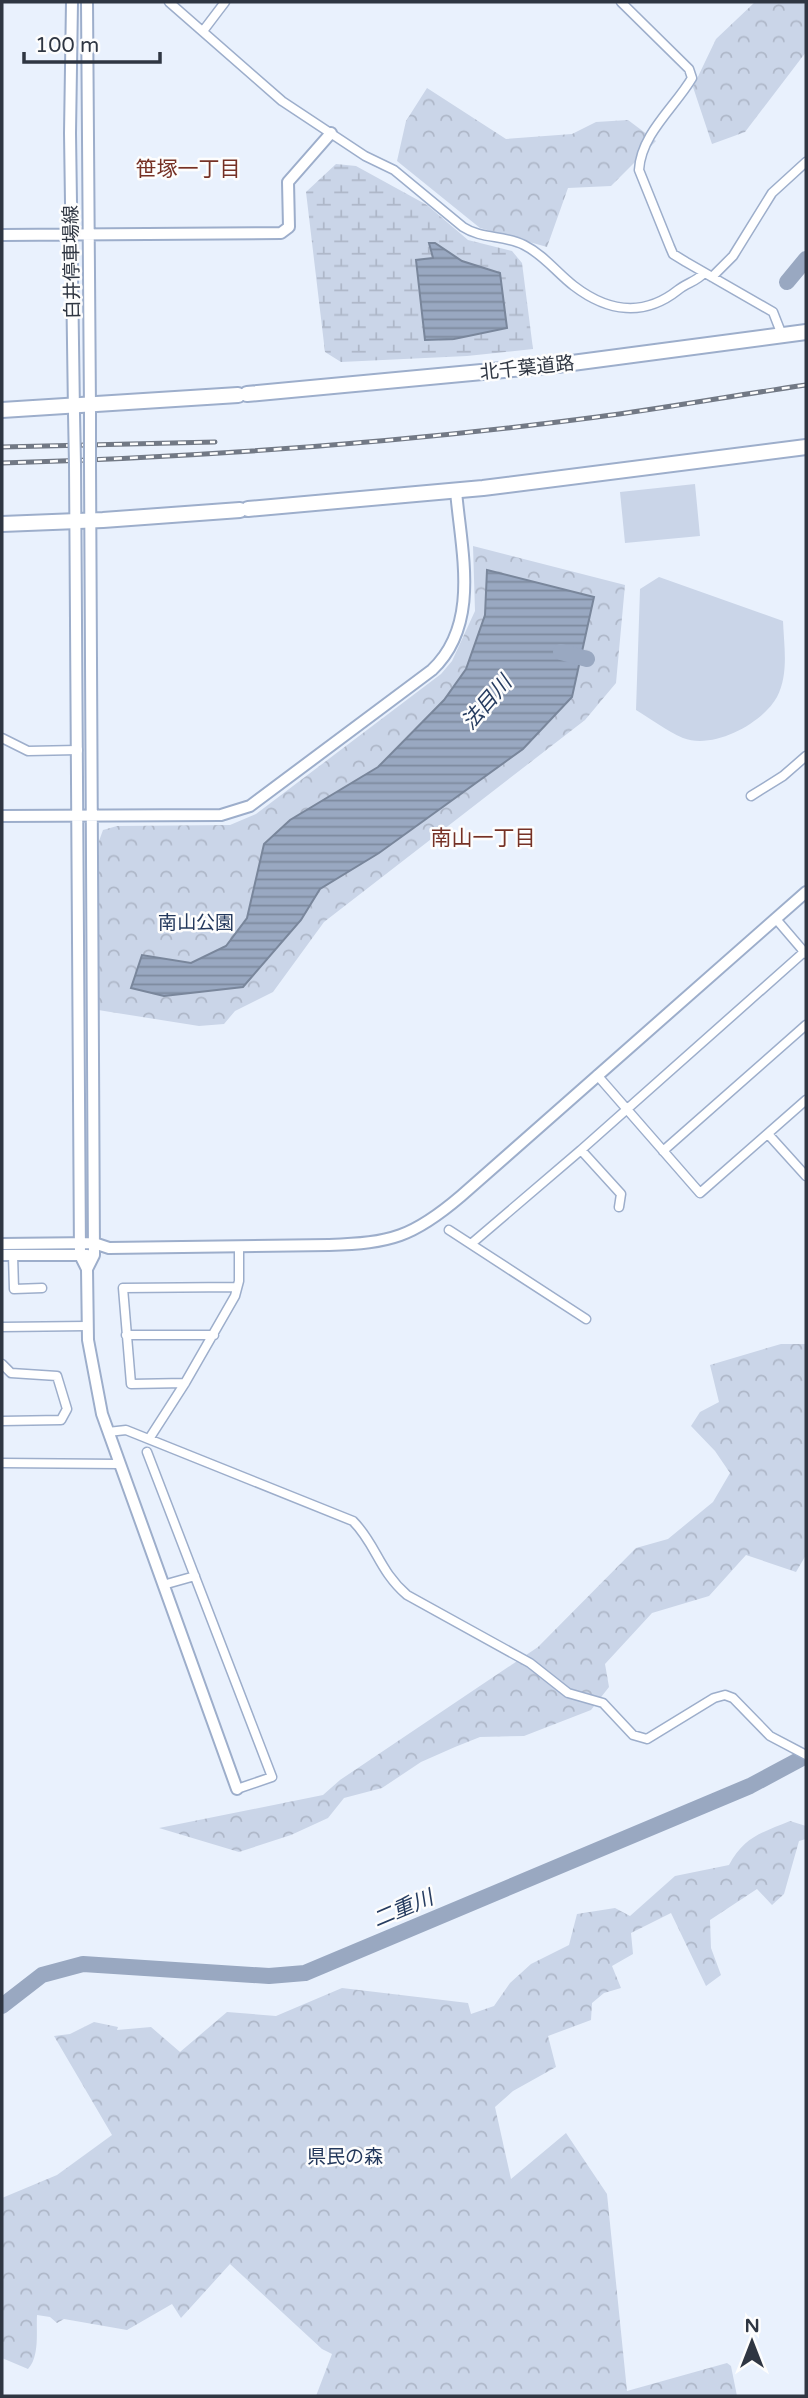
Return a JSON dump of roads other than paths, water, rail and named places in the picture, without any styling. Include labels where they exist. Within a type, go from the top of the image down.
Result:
[{"type":"highway","name":"北千葉道路","points":[[2,410],[90,409],[557,365],[806,332]]},
{"type":"highway","points":[[2,524],[244,509],[456,491],[806,447]]},
{"type":"street","name":"白井停車場線","points":[[72,2],[80,1249]]},
{"type":"street","name":"白井停車場線","points":[[88,2],[90,110],[86,156],[91,518],[94,1249]]},
{"type":"street","points":[[169,2],[236,58],[260,85],[331,133],[394,170],[473,234],[525,245],[576,287],[612,304],[637,309],[658,305],[708,275],[733,256],[772,193],[806,162]]},
{"type":"street","points":[[203,32],[225,2]]},
{"type":"street","points":[[621,2],[689,69],[692,78],[667,109],[639,160],[639,170],[673,254],[773,313],[782,335]]},
{"type":"street","points":[[2,235],[281,233],[287,231],[288,182],[331,133]]},
{"type":"street","points":[[2,816],[221,815],[250,806],[432,670],[450,651],[464,612],[456,491]]},
{"type":"street","points":[[2,738],[28,751],[78,750]]},
{"type":"street","points":[[751,796],[783,776],[806,756]]},
{"type":"street","points":[[2,1244],[80,1249],[365,1244],[416,1231],[461,1196],[805,895]]},
{"type":"street","points":[[471,1244],[805,953],[776,919]]},
{"type":"street","points":[[663,1151],[806,1025]]},
{"type":"street","points":[[597,1075],[699,1193],[806,1100]]},
{"type":"street","points":[[768,1133],[806,1175]]},
{"type":"street","points":[[581,1150],[621,1194],[619,1207]]},
{"type":"street","points":[[449,1230],[586,1319]]},
{"type":"street","points":[[149,1439],[214,1335],[237,1287],[239,1247]]},
{"type":"street","points":[[42,1288],[14,1289],[8,1255],[80,1249]]},
{"type":"street","points":[[80,1249],[87,1269],[87,1326],[91,1369],[108,1432],[237,1789],[272,1777],[147,1452]]},
{"type":"street","points":[[87,1269],[94,1249]]},
{"type":"street","points":[[186,1383],[131,1384],[123,1288],[237,1287]]},
{"type":"street","points":[[2,1327],[87,1326]]},
{"type":"street","points":[[126,1335],[214,1335]]},
{"type":"street","points":[[2,1366],[2,1377]]},
{"type":"street","points":[[2,1366],[11,1373],[57,1376],[67,1409],[61,1420],[2,1421]]},
{"type":"street","points":[[108,1432],[126,1430],[353,1521],[362,1530],[390,1579],[407,1595],[530,1663],[568,1693],[603,1703],[633,1735],[647,1739],[713,1698],[725,1695],[733,1698],[770,1736],[806,1755]]},
{"type":"street","points":[[2,1463],[119,1464]]},
{"type":"street","points":[[163,1585],[195,1576]]},
{"type":"water","points":[[429,243],[435,243],[462,261],[500,273],[507,328],[454,339],[425,340],[416,260],[433,258]]},
{"type":"water","points":[[487,570],[594,597],[572,697],[523,749],[379,853],[320,889],[301,920],[243,987],[164,996],[131,988],[142,955],[191,963],[226,946],[247,918],[264,844],[290,820],[378,767],[444,700],[466,669],[485,615]]},
{"type":"waterway","name":"法目川","points":[[787,282],[806,259]]},
{"type":"waterway","name":"法目川","points":[[561,652],[587,659]]},
{"type":"waterway","name":"二重川","points":[[2,2006],[42,1975],[83,1964],[269,1976],[305,1973],[750,1786],[806,1756]]},
{"type":"railway","points":[[2,463],[225,453],[449,434],[623,413],[806,385]]},
{"type":"railway","points":[[2,447],[215,442]]},
{"type":"district","name":"笹塚一丁目","points":[[188,169]]},
{"type":"district","name":"南山一丁目","points":[[483,838]]},
{"type":"park label","name":"南山公園","points":[[196,923]]},
{"type":"park label","name":"県民の森","points":[[345,2157]]}]
